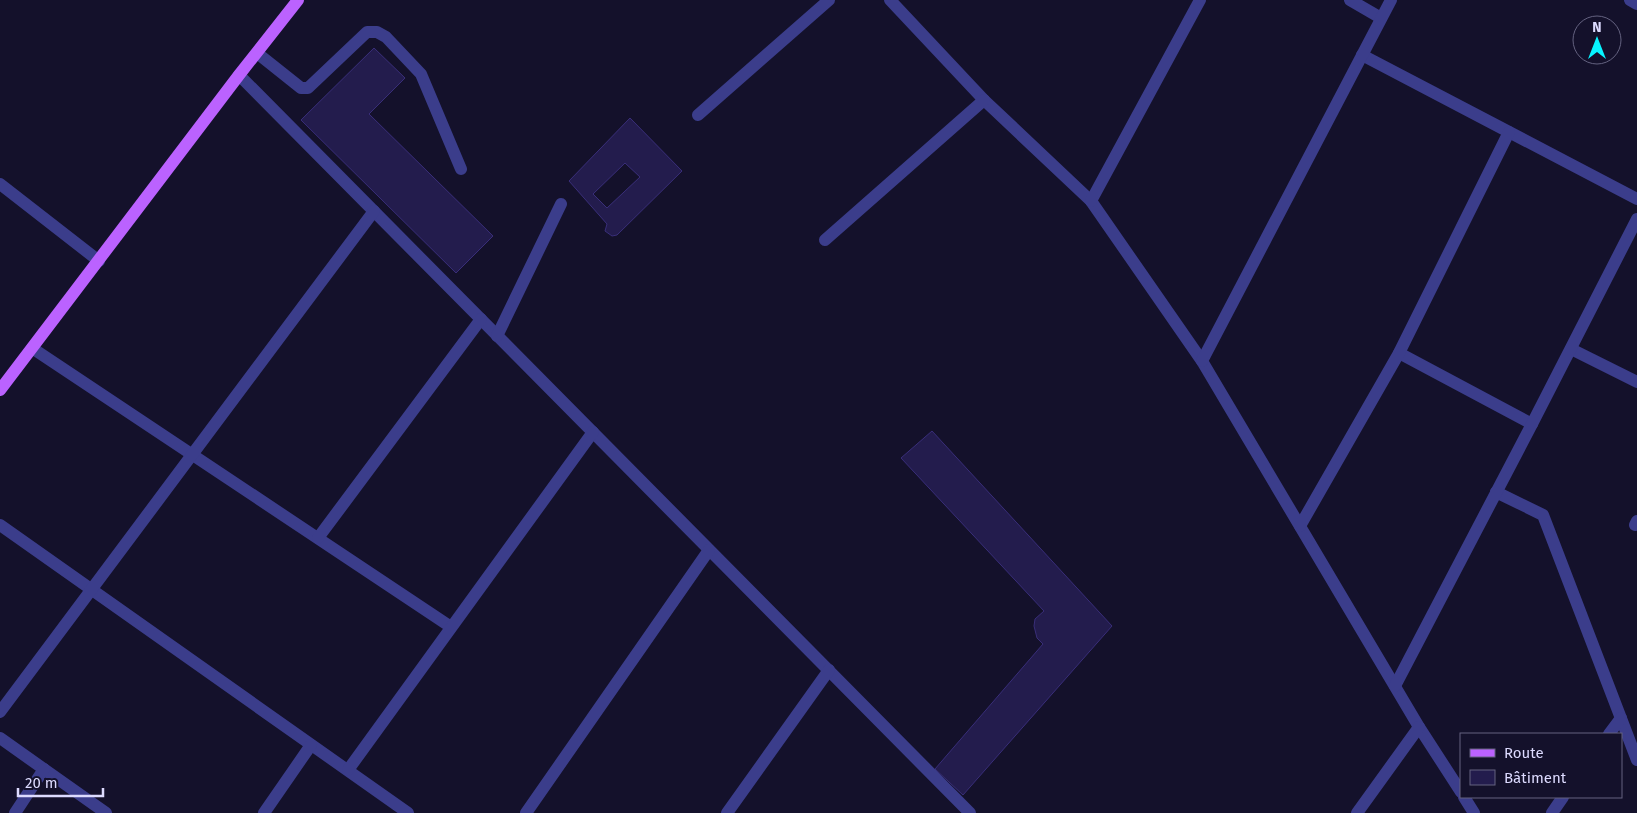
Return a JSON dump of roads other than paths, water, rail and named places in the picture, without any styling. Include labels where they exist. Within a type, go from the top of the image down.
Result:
[{"type":"main road","points":[[0,390],[298,0]]},
{"type":"street","points":[[698,115],[829,0]]},
{"type":"street","points":[[890,0],[984,100],[1091,201],[1202,361],[1394,686],[1460,790]]},
{"type":"street","points":[[1091,201],[1200,0]]},
{"type":"street","points":[[1350,0],[1381,18]]},
{"type":"street","points":[[1202,361],[1390,0]]},
{"type":"street","points":[[1630,0],[1637,4]]},
{"type":"street","points":[[257,53],[301,88],[308,88],[367,32],[377,32],[386,37],[421,74],[461,169]]},
{"type":"street","points":[[1362,55],[1637,199]]},
{"type":"street","points":[[239,75],[966,812]]},
{"type":"street","points":[[825,240],[984,100]]},
{"type":"street","points":[[1300,526],[1399,352],[1509,132]]},
{"type":"street","points":[[0,184],[99,261]]},
{"type":"street","points":[[497,336],[561,204]]},
{"type":"street","points":[[0,712],[374,211]]},
{"type":"street","points":[[1394,686],[1637,219]]},
{"type":"street","points":[[318,538],[481,319]]},
{"type":"street","points":[[32,348],[452,627]]},
{"type":"street","points":[[1571,349],[1637,382]]},
{"type":"street","points":[[1399,352],[1532,424]]},
{"type":"street","points":[[348,770],[592,432]]},
{"type":"street","points":[[1496,492],[1543,515],[1637,760]]},
{"type":"street","points":[[0,524],[408,813]]},
{"type":"street","points":[[526,813],[709,550]]},
{"type":"street","points":[[727,813],[828,670]]},
{"type":"street","points":[[1610,733],[1621,718]]},
{"type":"street","points":[[1357,813],[1419,727]]},
{"type":"street","points":[[0,738],[106,813]]},
{"type":"street","points":[[264,813],[311,745]]},
{"type":"street","points":[[15,813],[44,769]]},
{"type":"street","points":[[1465,798],[1474,813]]},
{"type":"street","points":[[1552,813],[1562,798]]}]
